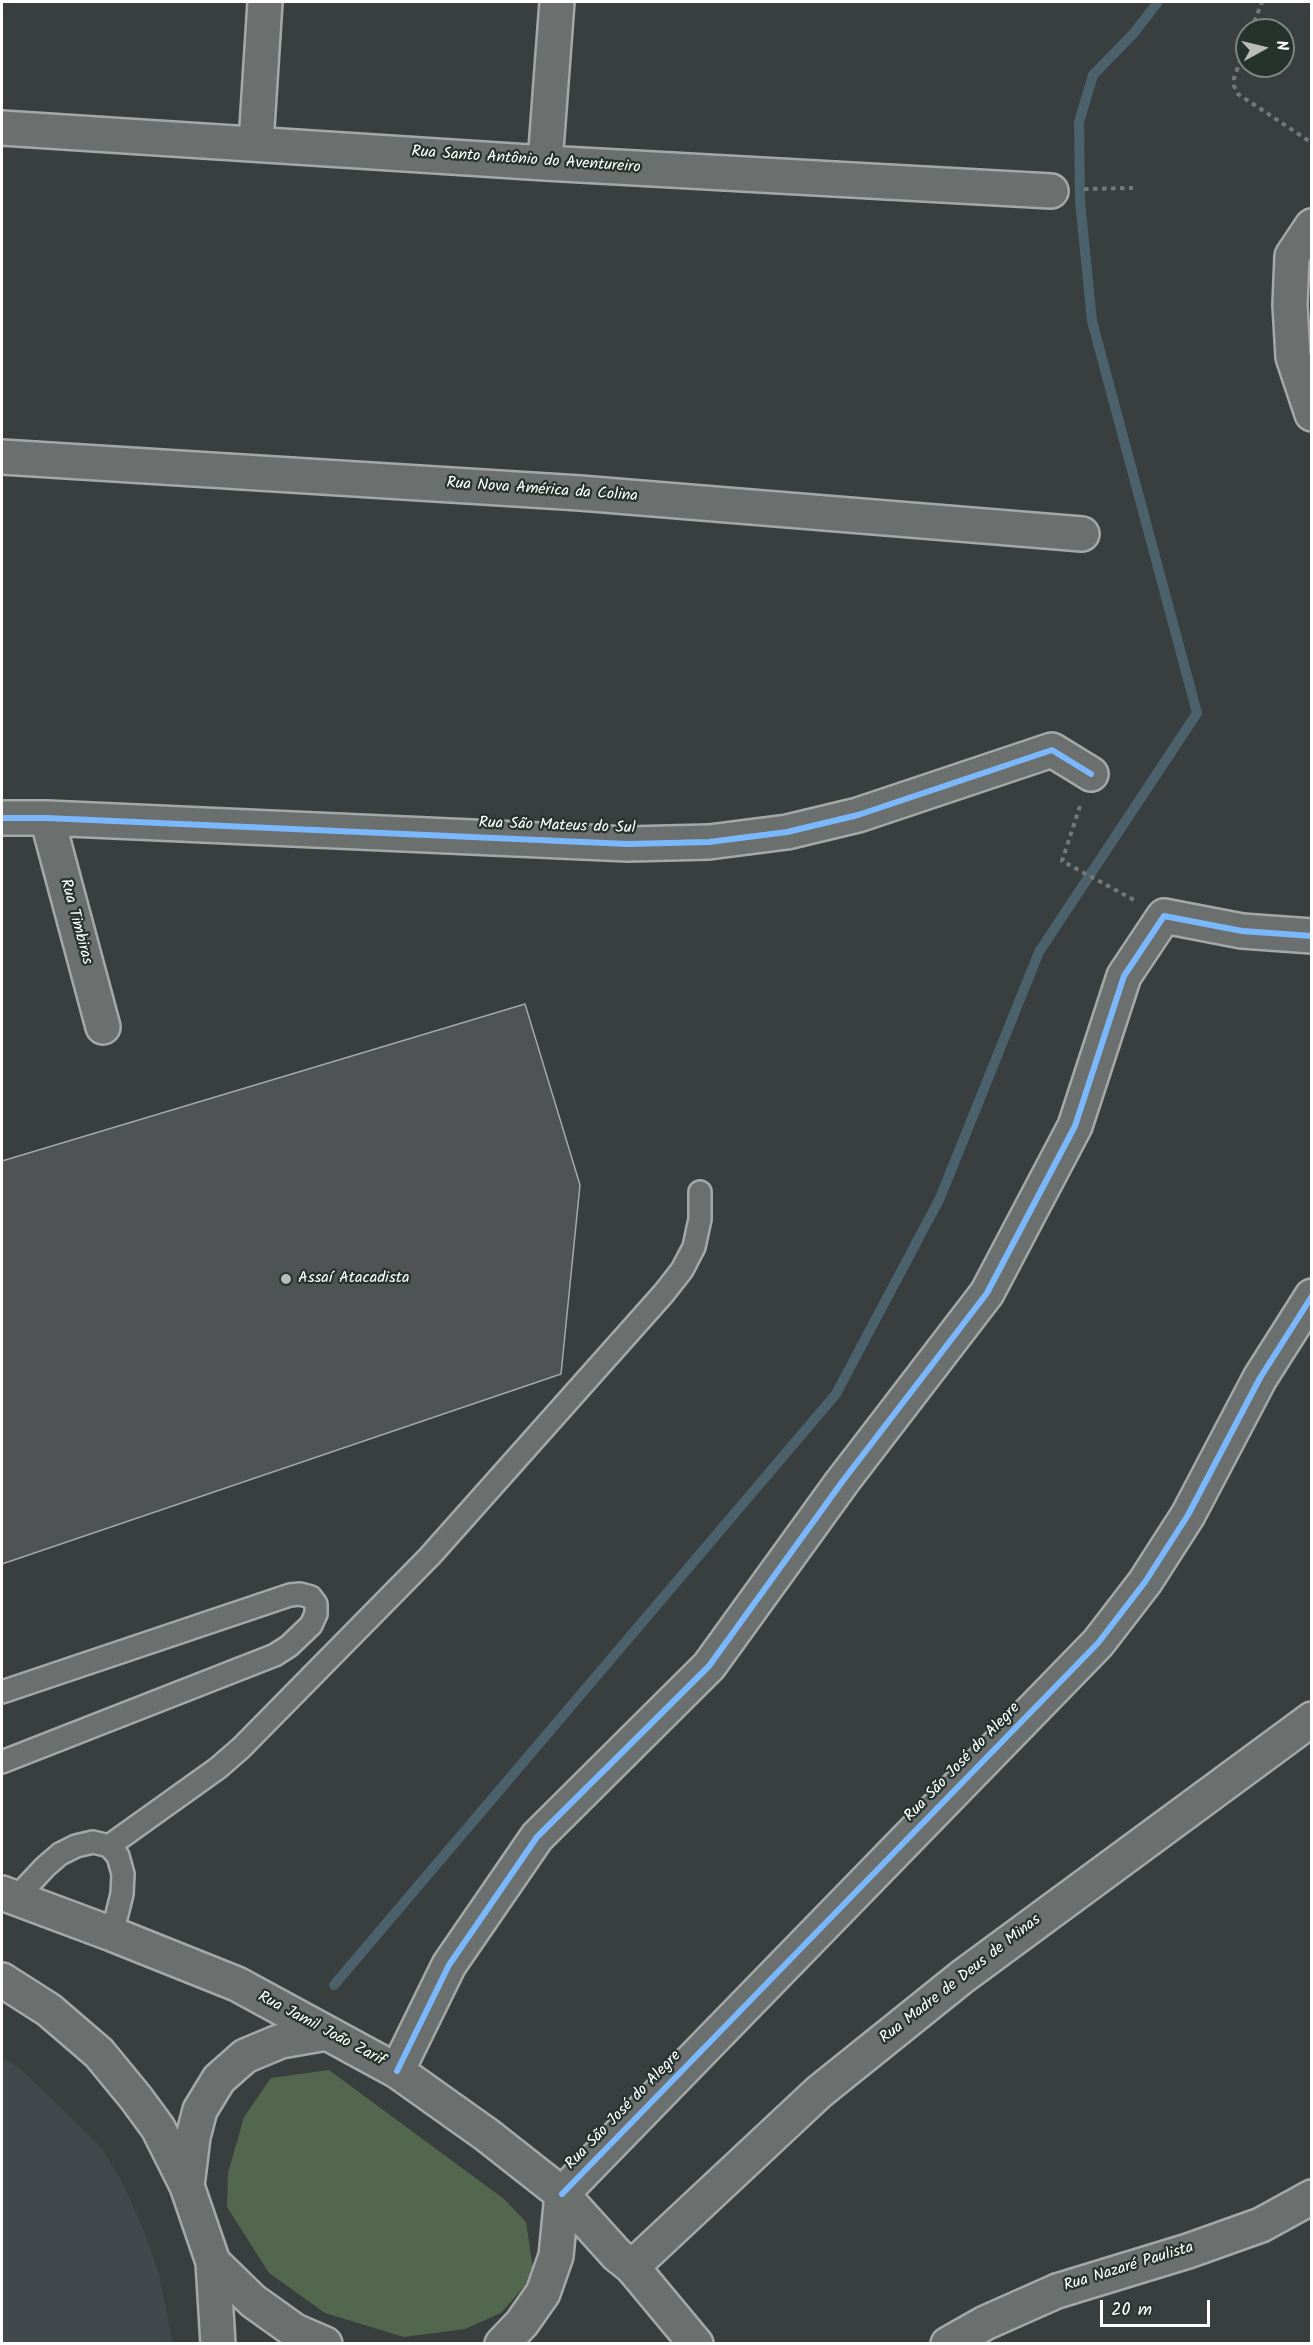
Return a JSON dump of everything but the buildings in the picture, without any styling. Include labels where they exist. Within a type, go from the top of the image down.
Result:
[{"type":"street","points":[[256,143],[265,2]]},
{"type":"street","points":[[545,163],[557,2]]},
{"type":"street","name":"Rua Santo Antônio do Aventureiro","points":[[2,128],[545,163],[1051,191]]},
{"type":"street","points":[[1311,226],[1292,256],[1290,305],[1293,357],[1311,414]]},
{"type":"street","name":"Rua Nova América da Colina","points":[[2,457],[580,493],[1083,534]]},
{"type":"street","name":"Rua São Mateus do Sul","points":[[2,818],[47,818],[628,844],[709,842],[788,832],[858,815],[1052,750],[1091,774]]},
{"type":"street","name":"Rua Timbiras","points":[[47,818],[103,1027]]},
{"type":"street","points":[[397,2071],[449,1965],[537,1837],[709,1666],[842,1482],[987,1293],[1075,1126],[1124,976],[1164,916],[1242,931],[1311,936]]},
{"type":"street","name":"Rua São José do Alegre","points":[[562,2193],[1098,1643],[1144,1582],[1188,1515],[1260,1378],[1311,1296]]},
{"type":"street","name":"Rua Madre de Deus de Minas","points":[[632,2267],[819,2092],[962,1977],[1311,1719]]},
{"type":"street","name":"Rua Jamil João Zarif","points":[[9,1896],[237,1984],[397,2071],[487,2135],[562,2193],[617,2255],[632,2267],[696,2343]]},
{"type":"street","points":[[2,1980],[49,2010],[99,2053],[158,2128],[186,2186],[213,2262],[218,2343]]},
{"type":"street","points":[[186,2186],[193,2137],[200,2110],[219,2079],[245,2056],[281,2041],[327,2034]]},
{"type":"street","points":[[502,2343],[522,2323],[543,2294],[556,2256],[562,2193]]},
{"type":"street","name":"Rua Nazaré Paulista","points":[[948,2343],[985,2323],[1057,2291],[1188,2251],[1261,2225],[1311,2197]]},
{"type":"street","points":[[213,2262],[253,2301],[295,2331],[325,2343]]},
{"type":"lane","points":[[109,1846],[218,1768],[241,1748],[430,1556],[682,1270],[694,1247],[700,1219],[700,1192]]},
{"type":"lane","points":[[2,1692],[290,1595],[300,1594],[310,1597],[316,1604],[316,1614],[311,1625],[289,1646],[275,1655],[2,1762]]},
{"type":"lane","points":[[9,1896],[60,1854],[76,1846],[93,1842],[109,1846],[118,1856],[123,1874],[122,1894],[112,1934]]},
{"type":"path","points":[[1256,18],[1262,2]]},
{"type":"path","points":[[1235,75],[1234,86],[1238,94],[1311,143]]},
{"type":"path","points":[[1051,191],[1133,188]]},
{"type":"path","points":[[1091,774],[1062,861],[1164,916]]},
{"type":"shaded area","points":[[2,2057],[23,2071],[102,2148],[125,2188],[144,2231],[159,2274],[173,2343],[2,2343]]},
{"type":"green space","points":[[329,2070],[504,2199],[526,2222],[534,2275],[501,2313],[465,2329],[404,2337],[325,2313],[269,2273],[227,2207],[228,2173],[244,2117],[271,2078]]},
{"type":"waterway","points":[[334,1985],[836,1394],[940,1198],[1039,952],[1197,713],[1092,321],[1080,201],[1079,122],[1093,75],[1133,34],[1158,2]]},
{"type":"cycle path","points":[[2,818],[47,818],[628,844],[709,842],[787,832],[858,815],[1052,750],[1091,774]]},
{"type":"cycle path","points":[[397,2071],[449,1965],[537,1837],[709,1666],[842,1482],[987,1293],[1075,1126],[1124,976],[1164,916],[1242,931],[1312,936]]},
{"type":"cycle path","points":[[562,2194],[1098,1643],[1145,1582],[1188,1515],[1260,1378],[1312,1296]]},
{"type":"place","name":"Assaí Atacadista","points":[[286,1279]]}]
